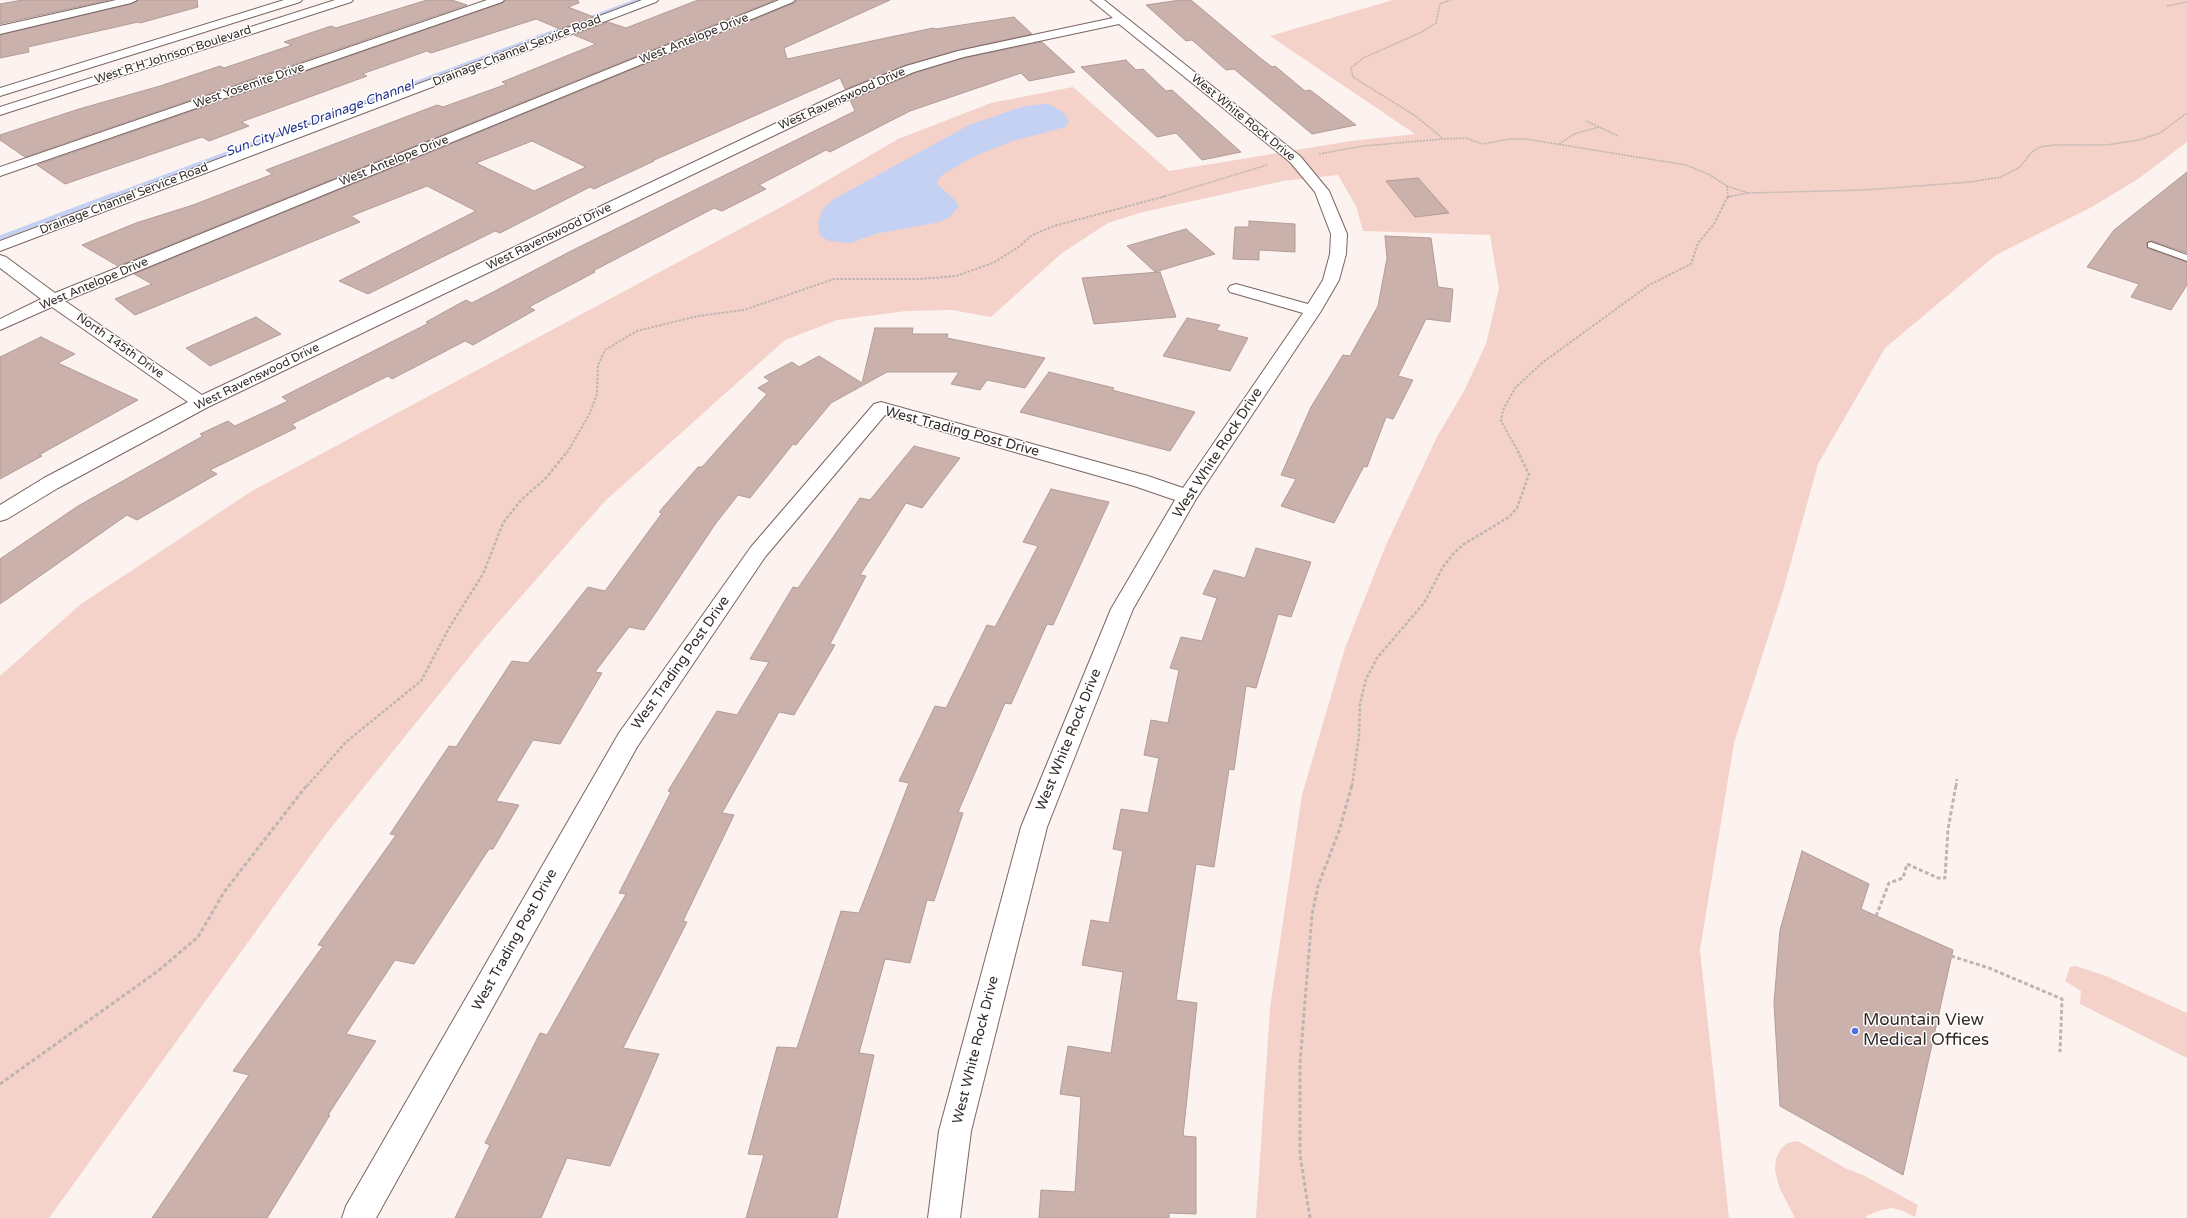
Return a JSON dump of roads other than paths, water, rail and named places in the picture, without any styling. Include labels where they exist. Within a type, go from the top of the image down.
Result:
[{"type":"street","points":[[0,30],[132,0]]},
{"type":"street","name":"West R H Johnson Boulevard","points":[[0,92],[296,0]]},
{"type":"street","name":"West R H Johnson Boulevard","points":[[0,111],[346,0]]},
{"type":"street","name":"West Yosemite Drive","points":[[0,172],[498,0]]},
{"type":"street","name":"Drainage Channel Service Road","points":[[0,246],[652,0]]},
{"type":"street","name":"West Antelope Drive","points":[[0,325],[54,300],[789,0]]},
{"type":"street","name":"West White Rock Drive","points":[[944,1218],[956,1131],[1034,827],[1122,609],[1187,497],[1313,311],[1330,280],[1335,268],[1338,254],[1339,234],[1322,191],[1295,159],[1097,0]]},
{"type":"street","name":"West Ravenswood Drive","points":[[0,514],[51,483],[201,403],[847,95],[910,69],[962,54],[1121,20]]},
{"type":"street","name":"North 145th Drive","points":[[0,260],[54,300],[201,403]]},
{"type":"street","points":[[1236,289],[1313,311]]},
{"type":"street","name":"West Trading Post Drive","points":[[358,1218],[628,740],[758,552],[881,408],[1141,481],[1187,497]]},
{"type":"lane","points":[[2151,245],[2187,258]]},
{"type":"water","points":[[1049,104],[1064,113],[1069,122],[1065,127],[1013,141],[977,155],[939,178],[937,184],[955,200],[959,206],[950,217],[940,222],[875,234],[851,243],[829,241],[820,236],[818,223],[822,210],[832,200],[969,125],[1021,107]]},
{"type":"waterway","name":"Sun City West Drainage Channel","points":[[112,197],[641,0]]},
{"type":"waterway","name":"Sun City West Drainage Channel","points":[[0,239],[114,196]]},
{"type":"place","name":"Mountain View Medical Offices","points":[[1855,1031]]}]
